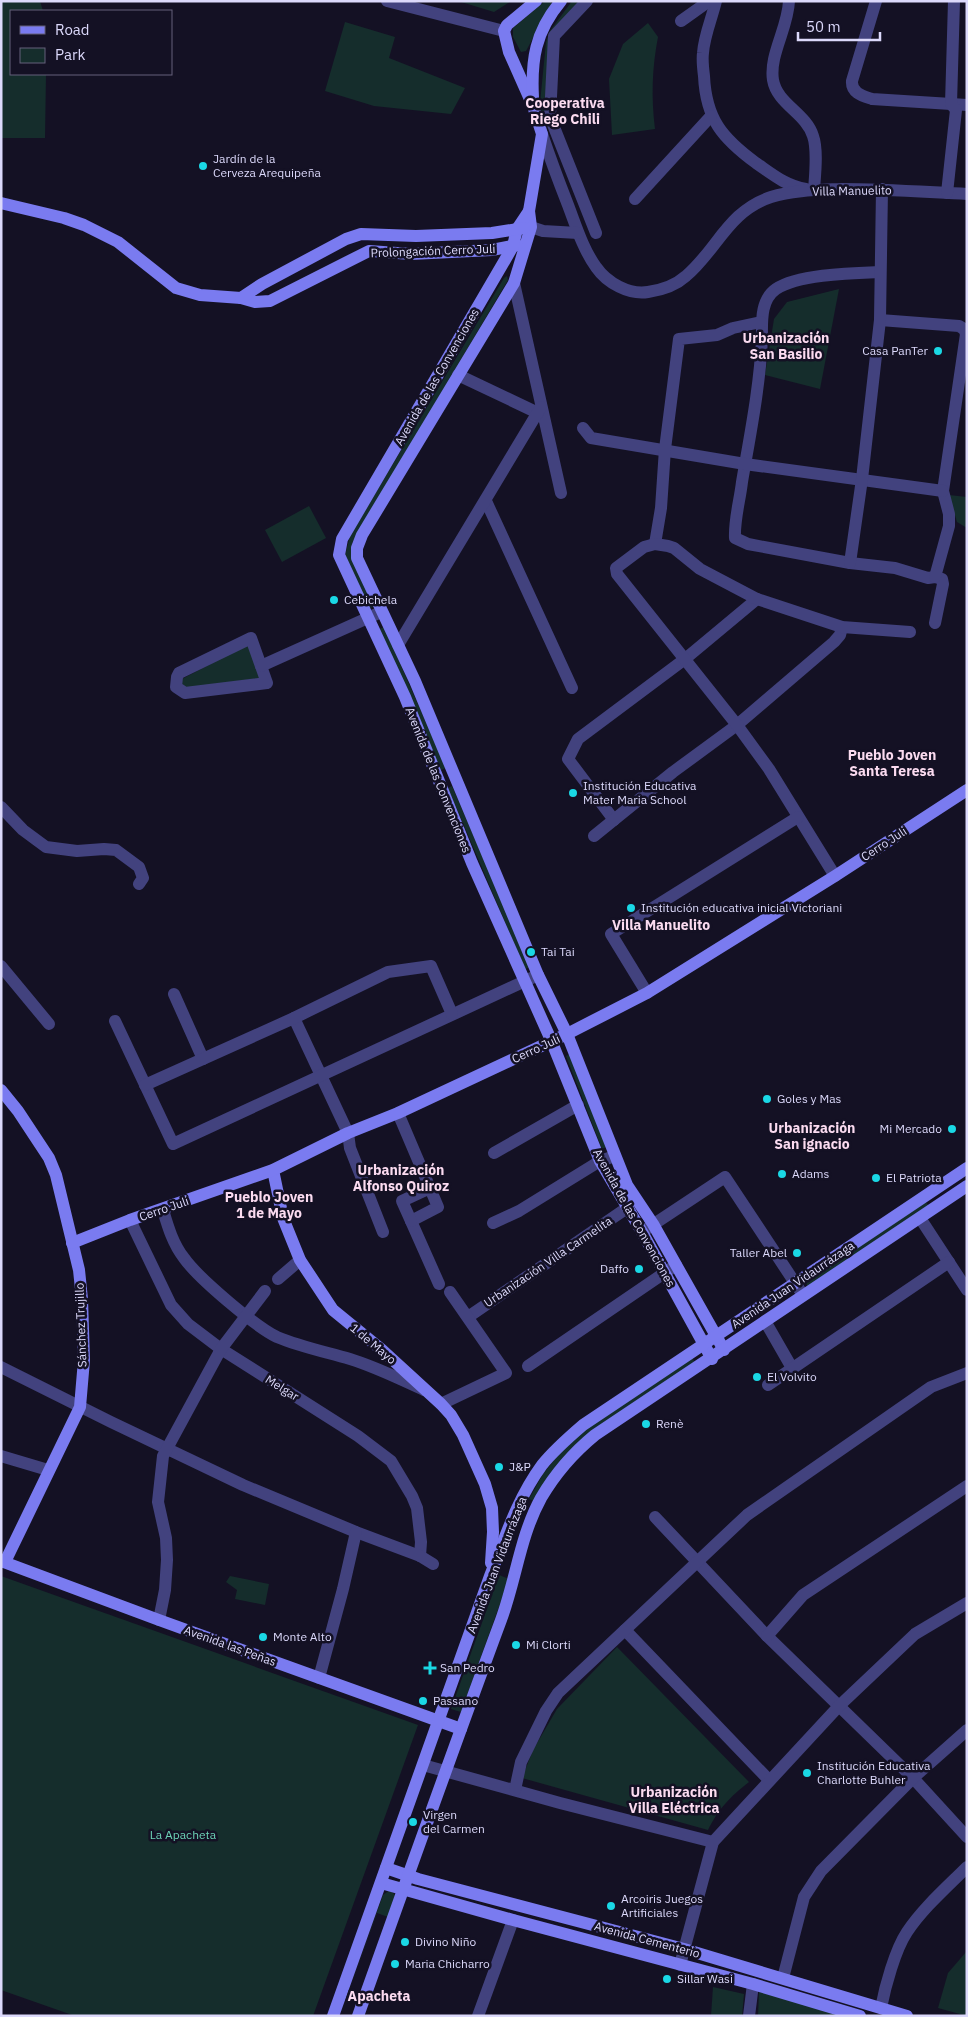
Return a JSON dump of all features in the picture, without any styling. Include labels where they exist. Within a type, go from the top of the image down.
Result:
[{"type":"street","points":[[387,1],[504,32]]},
{"type":"street","points":[[536,1],[507,25],[504,32],[509,52],[533,106],[542,134]]},
{"type":"street","points":[[533,106],[532,76],[534,48],[543,28],[561,1]]},
{"type":"street","points":[[586,1],[554,36],[550,116],[596,233]]},
{"type":"street","points":[[681,21],[709,1]]},
{"type":"street","points":[[716,1],[703,53],[704,89],[711,116],[732,144],[782,182],[795,187],[814,190],[814,137],[810,128],[800,116],[776,92],[773,81],[772,66],[788,16],[789,1]]},
{"type":"street","points":[[876,1],[852,81],[854,89],[859,94],[872,99],[967,105]]},
{"type":"street","points":[[946,193],[956,110],[951,104],[954,1]]},
{"type":"street","points":[[635,200],[711,116]]},
{"type":"street","name":"Villa Manuelito","points":[[542,134],[578,232],[597,268],[608,280],[630,291],[644,293],[657,291],[672,285],[686,276],[728,225],[739,215],[770,198],[814,190],[882,189],[967,194]]},
{"type":"street","name":"Avenida de las Convenciones","points":[[542,134],[529,211],[517,229],[513,246],[342,539],[339,555],[405,697],[472,863],[552,1040],[600,1161],[665,1272],[712,1358]]},
{"type":"street","points":[[850,563],[862,480],[880,320],[882,189]]},
{"type":"street","name":"Prolongación Cerro Juli","points":[[1,203],[64,218],[84,225],[118,242],[176,288],[200,295],[241,298],[255,302],[270,301],[369,251],[411,254],[492,250],[526,243]]},
{"type":"street","name":"Avenida de las Convenciones","points":[[529,211],[537,229],[526,243],[514,283],[359,542],[357,558],[398,645],[538,975],[567,1034],[627,1185],[653,1224],[724,1350]]},
{"type":"street","name":"Prolongación Cerro Juli","points":[[241,298],[262,284],[346,239],[361,234],[416,236],[492,233],[517,229],[578,232]]},
{"type":"street","points":[[880,272],[827,274],[788,284],[775,290],[767,300],[761,322],[761,348],[734,538],[748,544],[850,563],[873,564],[895,568],[928,578],[936,577],[944,580],[935,623]]},
{"type":"street","points":[[514,283],[540,410],[561,493]]},
{"type":"street","points":[[880,320],[959,326],[964,329],[966,334],[942,491],[949,514],[949,526],[936,577]]},
{"type":"street","points":[[655,544],[661,508],[665,449],[679,338],[717,335],[733,328],[761,322]]},
{"type":"street","points":[[458,375],[540,410]]},
{"type":"street","points":[[398,645],[540,410]]},
{"type":"street","points":[[583,428],[591,438],[745,464],[942,491]]},
{"type":"street","points":[[486,501],[572,688]]},
{"type":"street","points":[[835,876],[769,769],[737,725],[617,574],[616,568],[644,547],[655,544],[674,548],[700,569],[757,599],[842,626],[910,632]]},
{"type":"street","points":[[614,820],[568,759],[578,739],[685,659],[757,599]]},
{"type":"street","points":[[261,666],[382,612]]},
{"type":"street","points":[[594,836],[673,772],[737,725],[834,642],[840,635],[842,626]]},
{"type":"street","points":[[251,638],[261,666],[267,683],[185,693],[176,687],[176,676],[179,673],[251,638]]},
{"type":"street","points":[[439,783],[454,775]]},
{"type":"street","name":"Cerro Juli","points":[[72,1243],[130,1220],[273,1170],[348,1133],[398,1113],[567,1034],[647,993],[835,876],[967,790]]},
{"type":"street","points":[[1,808],[22,830],[46,847],[77,851],[116,850],[139,867],[143,878],[139,884]]},
{"type":"street","points":[[647,993],[611,934],[798,818]]},
{"type":"street","points":[[1,966],[50,1024]]},
{"type":"street","points":[[145,1085],[294,1018],[388,972],[431,966],[452,1014]]},
{"type":"street","points":[[115,1021],[173,1144],[538,975]]},
{"type":"street","points":[[174,994],[203,1060]]},
{"type":"street","points":[[294,1018],[348,1133],[350,1148],[383,1232]]},
{"type":"street","name":"Sánchez Trujillo","points":[[1,1090],[18,1111],[50,1158],[79,1270],[84,1360],[80,1407],[3,1562]]},
{"type":"street","points":[[494,1154],[578,1105]]},
{"type":"street","points":[[398,1113],[438,1207],[411,1221]]},
{"type":"street","points":[[493,1223],[519,1211],[600,1161],[616,1156]]},
{"type":"street","name":"Avenida Juan Vidaurrázaga","points":[[333,2016],[490,1576],[518,1505],[543,1465],[564,1441],[583,1425],[967,1168]]},
{"type":"street","name":"1 de Mayo","points":[[273,1170],[283,1218],[300,1260],[333,1310],[382,1350],[441,1404],[451,1416],[472,1453],[492,1508],[493,1532],[490,1576]]},
{"type":"street","points":[[642,1232],[725,1178],[803,1296]]},
{"type":"street","name":"Avenida Juan Vidaurrázaga","points":[[358,2016],[502,1616],[528,1527],[541,1498],[575,1452],[595,1435],[967,1186]]},
{"type":"street","points":[[430,1188],[402,1201],[445,1288],[468,1317],[506,1373],[441,1404]]},
{"type":"street","name":"Urbanización Villa Carmelita","points":[[468,1317],[627,1208]]},
{"type":"street","points":[[163,1210],[171,1236],[184,1259],[208,1283],[246,1315],[276,1336],[312,1349],[352,1360],[425,1391]]},
{"type":"street","points":[[920,1218],[967,1290]]},
{"type":"street","name":"Melgar","points":[[130,1220],[171,1305],[188,1324],[221,1350],[358,1436],[391,1461],[417,1508],[421,1542],[420,1556]]},
{"type":"street","points":[[278,1279],[300,1260]]},
{"type":"street","points":[[768,1385],[949,1262]]},
{"type":"street","points":[[528,1366],[676,1265]]},
{"type":"street","points":[[159,1620],[165,1590],[167,1560],[166,1538],[158,1502],[163,1456],[221,1350],[265,1291]]},
{"type":"street","points":[[765,1321],[792,1368]]},
{"type":"street","points":[[1,1367],[243,1485],[356,1532],[420,1556],[433,1564]]},
{"type":"street","points":[[515,1790],[521,1762],[546,1710],[558,1693],[696,1562],[755,1510],[931,1387],[967,1373]]},
{"type":"street","points":[[1,1456],[48,1470]]},
{"type":"street","points":[[767,1636],[803,1595],[967,1486]]},
{"type":"street","points":[[492,1508],[508,1514],[518,1505]]},
{"type":"street","name":"1 de Mayo","points":[[492,1508],[515,1533],[520,1556]]},
{"type":"street","points":[[654,1517],[767,1636],[913,1778],[967,1837]]},
{"type":"street","points":[[319,1678],[356,1532]]},
{"type":"street","name":"Avenida las Peñas","points":[[3,1562],[461,1729]]},
{"type":"street","points":[[680,1965],[714,1842],[839,1706],[915,1634],[967,1603]]},
{"type":"street","points":[[625,1630],[769,1780]]},
{"type":"street","points":[[783,1978],[804,1897],[821,1871],[913,1778],[967,1730]]},
{"type":"street","points":[[423,1765],[714,1842]]},
{"type":"street","points":[[881,2008],[886,1983],[905,1934],[928,1906],[967,1867]]},
{"type":"street","name":"Avenida Cementerio","points":[[386,1868],[408,1876],[684,1949],[907,2016]]},
{"type":"street","name":"Avenida Cementerio","points":[[381,1883],[753,1984],[860,2016]]},
{"type":"street","points":[[478,2016],[513,1920]]},
{"type":"street","points":[[749,2016],[753,1984]]},
{"type":"green space","points":[[1,1],[40,1],[43,10],[10,10],[10,75],[46,75],[45,138],[1,138]]},
{"type":"green space","points":[[458,1],[511,1],[494,12]]},
{"type":"green space","points":[[545,1],[551,1],[551,4],[526,51],[521,52],[513,37],[513,28]]},
{"type":"green space","points":[[572,1],[581,1],[557,33],[548,111],[541,111],[540,103],[546,42],[550,31]]},
{"type":"green space","points":[[345,22],[395,37],[389,58],[465,88],[451,114],[374,106],[325,91]]},
{"type":"green space","points":[[648,23],[658,37],[653,83],[655,129],[612,135],[609,79],[623,44]]},
{"type":"green space","points":[[507,276],[508,280],[352,543],[351,556],[374,606],[369,609],[345,555],[350,536],[504,278]]},
{"type":"green space","points":[[839,289],[820,389],[765,375],[774,319],[787,302]]},
{"type":"green space","points":[[949,495],[967,497],[967,528],[957,522]]},
{"type":"green space","points":[[309,506],[326,538],[282,562],[265,530]]},
{"type":"green space","points":[[384,627],[446,768],[441,770],[379,629]]},
{"type":"green space","points":[[249,644],[262,678],[184,688],[180,680]]},
{"type":"green space","points":[[452,786],[530,967],[525,969],[448,788]]},
{"type":"green space","points":[[570,1054],[606,1147],[602,1149],[566,1056]]},
{"type":"green space","points":[[925,1201],[929,1206],[808,1287],[805,1282]]},
{"type":"green space","points":[[692,1357],[695,1363],[594,1429],[534,1501],[529,1499],[543,1474],[579,1433]]},
{"type":"green space","points":[[499,1575],[509,1579],[461,1712],[451,1709]]},
{"type":"green space","name":"La Apacheta","points":[[1,1576],[418,1725],[313,2016],[75,2016],[1,1990]]},
{"type":"green space","points":[[230,1576],[269,1584],[265,1605],[235,1599],[237,1590],[226,1582]]},
{"type":"green space","points":[[617,1647],[749,1782],[726,1803],[716,1815],[708,1830],[522,1778],[533,1750],[557,1709]]},
{"type":"green space","points":[[390,1890],[395,1895],[388,1917],[377,1913],[340,2016],[383,1895]]},
{"type":"green space","points":[[967,1951],[967,2016],[938,2008],[948,1973]]},
{"type":"green space","points":[[713,1987],[744,1994],[742,2016],[711,2016]]},
{"type":"green space","points":[[759,1992],[848,2016],[758,2016]]},
{"type":"place","name":"Jardín de la Cerveza Arequipeña","points":[[203,166]]},
{"type":"place","name":"Casa PanTer","points":[[938,351]]},
{"type":"place","name":"Cebichela","points":[[334,600]]},
{"type":"place","name":"Institución Educativa Mater Maria School","points":[[573,793]]},
{"type":"place","name":"Institución educativa inicial Victoriani","points":[[631,908]]},
{"type":"place","name":"Tai Tai","points":[[531,952]]},
{"type":"place","name":"Goles y Mas","points":[[767,1099]]},
{"type":"place","name":"Mi Mercado","points":[[952,1129]]},
{"type":"place","name":"Adams","points":[[782,1174]]},
{"type":"place","name":"El Patriota","points":[[876,1178]]},
{"type":"place","name":"Taller Abel","points":[[797,1253]]},
{"type":"place","name":"Daffo","points":[[639,1269]]},
{"type":"place","name":"El Volvito","points":[[757,1377]]},
{"type":"place","name":"Renè","points":[[646,1424]]},
{"type":"place","name":"J&P","points":[[499,1467]]},
{"type":"place","name":"Monte Alto","points":[[263,1637]]},
{"type":"place","name":"Mi Clorti","points":[[516,1645]]},
{"type":"place","name":"San Pedro","points":[[430,1668]]},
{"type":"place","name":"Passano","points":[[423,1701]]},
{"type":"place","name":"Institución Educativa Charlotte Buhler","points":[[807,1773]]},
{"type":"place","name":"Virgen del Carmen","points":[[413,1822]]},
{"type":"place","name":"Arcoiris Juegos Artificiales","points":[[611,1906]]},
{"type":"place","name":"Divino Niño","points":[[405,1942]]},
{"type":"place","name":"Maria Chicharro","points":[[395,1964]]},
{"type":"place","name":"Sillar Wasi","points":[[667,1979]]},
{"type":"district","name":"Cooperativa Riego Chili","points":[[565,112]]},
{"type":"district","name":"Urbanización San Basilio","points":[[786,346]]},
{"type":"district","name":"Pueblo Joven Santa Teresa","points":[[892,764]]},
{"type":"district","name":"Villa Manuelito","points":[[661,925]]},
{"type":"district","name":"Urbanización San ignacio","points":[[812,1136]]},
{"type":"district","name":"Urbanización Alfonso Quiroz","points":[[401,1178]]},
{"type":"district","name":"Pueblo Joven 1 de Mayo","points":[[269,1206]]},
{"type":"district","name":"Urbanización Villa Eléctrica","points":[[674,1800]]},
{"type":"district","name":"Apacheta","points":[[379,1996]]}]
